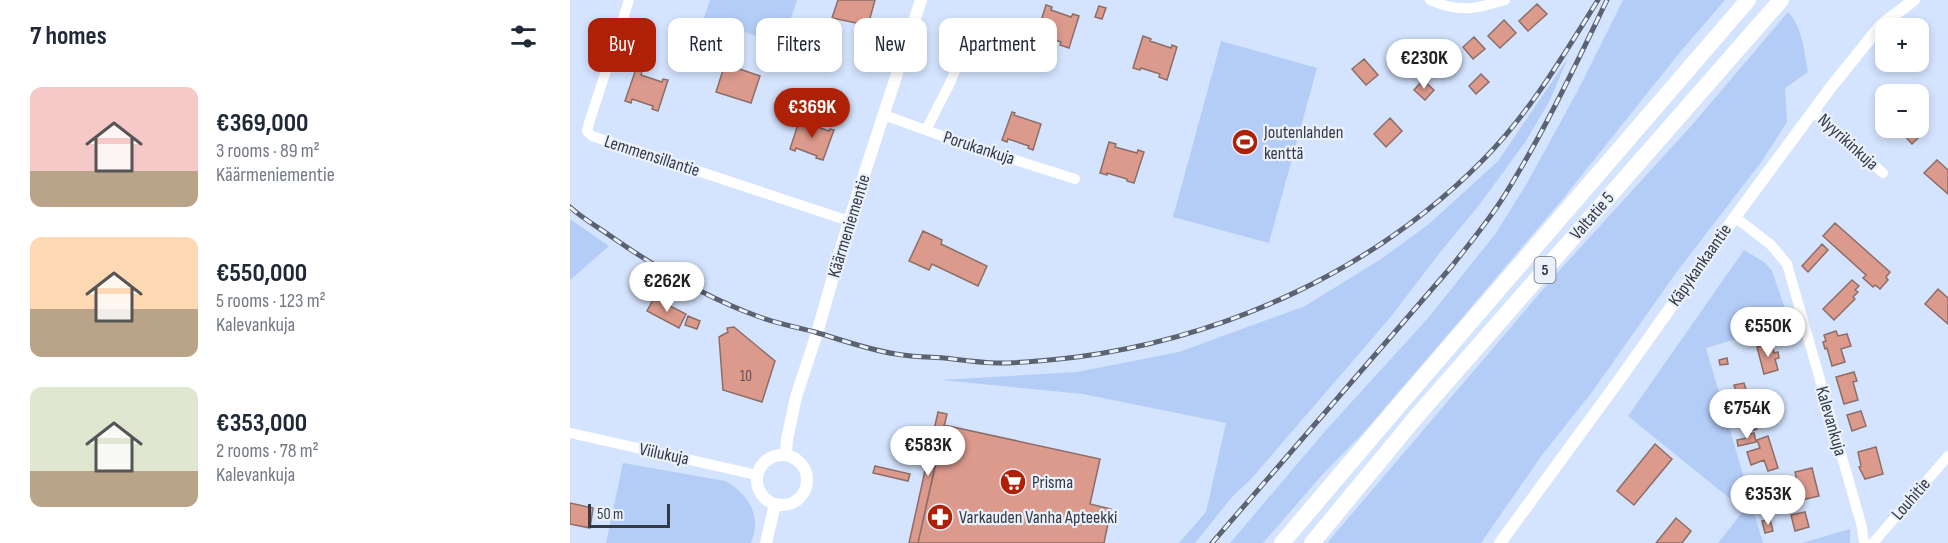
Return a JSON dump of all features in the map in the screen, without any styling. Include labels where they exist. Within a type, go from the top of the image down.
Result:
[{"type":"highway","name":"Valtatie 5","points":[[1282,543],[1748,0]]},
{"type":"highway","name":"Valtatie 5","points":[[1312,543],[1416,417],[1781,0]]},
{"type":"street","name":"Lemmensillantie","points":[[629,0],[587,132],[592,136],[849,220]]},
{"type":"street","name":"Käärmeniementie","points":[[786,454],[796,397],[849,220],[885,116],[921,0]]},
{"type":"street","points":[[1430,0],[1455,9],[1471,9],[1505,0]]},
{"type":"street","name":"Käpykankaantie","points":[[1500,543],[1813,111],[1881,25],[1914,0]]},
{"type":"street","points":[[926,130],[955,72]]},
{"type":"street","name":"Nyyrikinkuja","points":[[1813,111],[1883,173]]},
{"type":"street","name":"Porukankuja","points":[[885,116],[1075,179]]},
{"type":"street","name":"Kalevankuja","points":[[1735,217],[1771,245],[1787,264],[1862,527],[1864,543]]},
{"type":"street","name":"Viilukuja","points":[[570,433],[757,475]]},
{"type":"street","points":[[786,454],[797,459],[805,468],[807,486],[794,502],[775,504],[763,496],[759,490],[757,475],[764,462],[771,457],[786,454]]},
{"type":"street","name":"Louhitie","points":[[1873,543],[1948,456]]},
{"type":"street","points":[[766,543],[775,504]]},
{"type":"shaded area","points":[[710,0],[797,0],[791,18],[756,18],[756,36],[744,32],[744,18],[704,18]]},
{"type":"shaded area","points":[[1623,0],[1725,0],[1681,51],[1561,201],[1461,319],[1364,432],[1322,475],[1263,543],[1230,543],[1326,430],[1429,317],[1496,233],[1526,185],[1578,90]]},
{"type":"shaded area","points":[[1788,12],[1800,32],[1808,72],[1785,88],[1787,122],[1762,161],[1676,273],[1592,392],[1542,455],[1481,543],[1327,543],[1557,273],[1692,125]]},
{"type":"shaded area","name":"Joutenlahden kenttä","points":[[1221,41],[1317,68],[1269,243],[1173,217]]},
{"type":"shaded area","points":[[1568,58],[1550,100],[1526,141],[1480,204],[1389,319],[1252,478],[1232,497],[1195,543],[1179,543],[1206,512],[1226,423],[1083,394],[941,380],[1077,372],[1179,352],[1305,306],[1381,259],[1429,224],[1498,161]]},
{"type":"shaded area","points":[[570,219],[609,246],[570,280]]},
{"type":"shaded area","points":[[1744,250],[1764,262],[1772,271],[1790,323],[1706,348],[1763,543],[1718,543],[1744,510],[1628,416]]},
{"type":"shaded area","points":[[623,463],[725,481],[733,486],[747,499],[754,515],[755,524],[751,543],[606,543]]},
{"type":"shaded area","points":[[1850,529],[1850,543],[1802,543]]},
{"type":"building","points":[[838,0],[875,0],[870,18],[854,18],[854,23],[842,20],[842,18],[832,18]]},
{"type":"building","points":[[1537,4],[1547,14],[1528,31],[1519,21]]},
{"type":"building","points":[[1046,5],[1052,7],[1051,10],[1071,17],[1073,14],[1079,16],[1069,48],[1060,45],[1061,42],[1057,41],[1057,18],[1042,18]]},
{"type":"building","points":[[1099,6],[1106,8],[1102,19],[1095,17]]},
{"type":"building","points":[[1504,20],[1516,33],[1500,48],[1488,36]]},
{"type":"building","points":[[1143,36],[1151,39],[1150,41],[1171,48],[1172,45],[1177,47],[1167,80],[1159,77],[1160,74],[1133,68]]},
{"type":"building","points":[[1474,37],[1485,49],[1473,59],[1463,47]]},
{"type":"building","points":[[1364,59],[1378,75],[1366,85],[1352,69]]},
{"type":"building","points":[[744,71],[760,76],[751,103],[716,92],[722,72]]},
{"type":"building","points":[[635,72],[642,72],[641,75],[662,82],[663,79],[668,80],[658,111],[652,109],[653,106],[632,99],[631,103],[625,101]]},
{"type":"building","points":[[1481,74],[1489,82],[1476,94],[1469,86]]},
{"type":"building","points":[[1423,80],[1434,90],[1425,100],[1414,90]]},
{"type":"building","points":[[1012,112],[1015,113],[1014,115],[1041,124],[1033,150],[1028,148],[1029,146],[1008,139],[1007,142],[1002,140]]},
{"type":"building","points":[[800,118],[829,131],[834,130],[823,160],[796,148],[795,151],[790,149]]},
{"type":"building","points":[[1390,118],[1402,131],[1386,147],[1374,134]]},
{"type":"building","points":[[1907,138],[1918,138],[1912,144]]},
{"type":"building","points":[[1109,142],[1116,144],[1115,147],[1137,153],[1138,150],[1144,152],[1134,183],[1107,173],[1107,175],[1100,173]]},
{"type":"building","points":[[1937,160],[1948,170],[1948,194],[1924,173]]},
{"type":"building","points":[[1835,223],[1890,272],[1886,277],[1888,280],[1880,289],[1875,285],[1873,287],[1863,278],[1866,275],[1823,236]]},
{"type":"building","points":[[923,231],[942,240],[941,244],[987,266],[978,286],[932,264],[929,270],[909,261]]},
{"type":"building","points":[[1822,244],[1828,250],[1808,272],[1802,266]]},
{"type":"building","points":[[1852,280],[1859,286],[1855,290],[1858,292],[1853,297],[1855,299],[1834,320],[1823,309]]},
{"type":"building","points":[[1938,289],[1948,298],[1948,324],[1925,304]]},
{"type":"building","points":[[654,298],[686,314],[679,328],[647,311]]},
{"type":"building","points":[[688,316],[700,321],[697,329],[685,325]]},
{"type":"building","points":[[734,327],[775,361],[762,402],[723,390],[719,337],[728,332],[727,328]]},
{"type":"building","points":[[1836,331],[1838,336],[1847,334],[1851,346],[1841,349],[1845,362],[1832,366],[1823,342],[1826,341],[1824,335]]},
{"type":"building","points":[[1772,343],[1774,353],[1778,352],[1779,358],[1775,359],[1778,370],[1764,374],[1757,347]]},
{"type":"building","points":[[1727,358],[1728,364],[1720,365],[1719,360]]},
{"type":"building","points":[[1854,372],[1857,381],[1853,382],[1858,400],[1844,404],[1836,377]]},
{"type":"building","points":[[1744,383],[1746,390],[1736,392],[1734,385]]},
{"type":"building","points":[[1753,399],[1758,415],[1744,418],[1740,403]]},
{"type":"building","points":[[1861,411],[1866,426],[1852,431],[1847,415]]},
{"type":"building","points":[[938,412],[947,414],[918,543],[909,543]]},
{"type":"building","points":[[1755,424],[1757,429],[1748,432],[1746,427]]},
{"type":"building","name":"Prisma","points":[[944,425],[1100,459],[1090,504],[1111,509],[1104,543],[918,543]]},
{"type":"building","points":[[1754,433],[1756,442],[1738,446],[1737,440],[1747,438],[1746,435]]},
{"type":"building","points":[[1768,436],[1778,468],[1768,471],[1764,460],[1751,465],[1747,452],[1760,448],[1757,440]]},
{"type":"building","points":[[1655,444],[1672,459],[1634,505],[1617,491]]},
{"type":"building","points":[[1876,447],[1883,474],[1865,479],[1859,467],[1861,466],[1858,452]]},
{"type":"building","points":[[875,466],[910,474],[908,481],[873,473]]},
{"type":"building","points":[[1812,468],[1819,496],[1802,500],[1795,472]]},
{"type":"building","points":[[570,503],[593,508],[590,528],[570,524]]},
{"type":"building","points":[[1805,512],[1809,527],[1795,531],[1791,515]]},
{"type":"building","points":[[1676,518],[1691,531],[1682,543],[1656,543]]},
{"type":"building","points":[[1770,519],[1773,531],[1765,533],[1762,521]]},
{"type":"railway","points":[[570,207],[644,258],[718,300],[778,323],[876,350],[908,356],[999,363],[1077,357],[1133,347],[1188,333],[1243,315],[1346,266],[1394,235],[1440,200],[1499,143],[1544,84],[1598,0]]},
{"type":"railway","points":[[1212,543],[1452,266],[1489,218],[1536,142],[1607,0]]},
{"type":"place","name":"Joutenlahden kenttä","points":[[1245,142]]},
{"type":"place","name":"Prisma","points":[[1013,482]]},
{"type":"place","name":"Varkauden Vanha Apteekki","points":[[940,517]]}]
